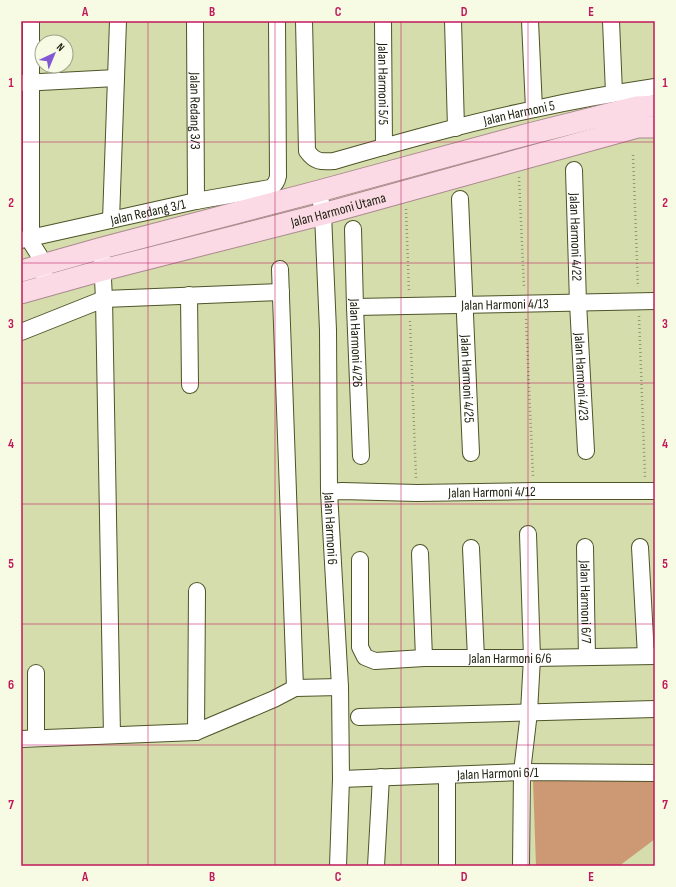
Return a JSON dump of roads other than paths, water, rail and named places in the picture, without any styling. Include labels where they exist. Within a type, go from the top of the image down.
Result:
[{"type":"main road","name":"Jalan Harmoni Utama","points":[[30,268],[319,192],[529,134],[637,107],[655,106]]},
{"type":"main road","name":"Jalan Harmoni Utama","points":[[34,290],[103,270],[323,214],[638,127],[655,127]]},
{"type":"street","points":[[31,21],[26,82],[28,241],[39,255],[30,268],[34,290]]},
{"type":"street","points":[[111,220],[118,21]]},
{"type":"street","name":"Jalan Redang 3/3","points":[[195,21],[196,201]]},
{"type":"street","name":"Jalan Redang 3/1","points":[[28,241],[111,220],[196,201],[270,188],[275,185],[278,176],[277,21]]},
{"type":"street","name":"Jalan Harmoni 5","points":[[304,21],[308,151],[312,158],[322,162],[334,161],[456,128],[534,109],[614,93],[655,87]]},
{"type":"street","name":"Jalan Harmoni 5/5","points":[[383,21],[384,147]]},
{"type":"street","points":[[453,21],[456,128]]},
{"type":"street","points":[[530,21],[534,109]]},
{"type":"street","points":[[611,21],[614,93]]},
{"type":"street","points":[[26,82],[116,78]]},
{"type":"street","name":"Jalan Harmoni 4/22","points":[[574,170],[578,303]]},
{"type":"street","name":"Jalan Harmoni 6","points":[[319,192],[323,214],[328,330],[329,492],[340,687],[341,779],[338,866]]},
{"type":"street","name":"Jalan Harmoni 4/25","points":[[460,199],[471,453]]},
{"type":"street","name":"Jalan Harmoni 4/26","points":[[353,229],[361,456]]},
{"type":"street","points":[[102,248],[112,735]]},
{"type":"street","points":[[280,269],[295,688]]},
{"type":"street","points":[[21,332],[104,298],[281,292]]},
{"type":"street","points":[[190,295],[190,385]]},
{"type":"street","name":"Jalan Harmoni 4/13","points":[[355,307],[655,301]]},
{"type":"street","name":"Jalan Harmoni 4/23","points":[[578,303],[586,450]]},
{"type":"street","name":"Jalan Harmoni 4/12","points":[[329,492],[417,493],[650,487]]},
{"type":"street","points":[[521,866],[522,772],[529,712],[532,658],[528,534]]},
{"type":"street","name":"Jalan Harmoni 6/7","points":[[585,547],[587,657]]},
{"type":"street","points":[[640,547],[651,656]]},
{"type":"street","points":[[471,548],[476,658]]},
{"type":"street","points":[[420,553],[424,658]]},
{"type":"street","name":"Jalan Harmoni 6/6","points":[[360,560],[360,648],[365,657],[375,662],[424,658],[651,656]]},
{"type":"street","points":[[196,732],[197,591]]},
{"type":"street","points":[[36,673],[29,739],[196,732],[274,699],[295,688],[340,687]]},
{"type":"street","points":[[359,717],[655,709]]},
{"type":"street","name":"Jalan Harmoni 6/1","points":[[341,779],[522,772],[655,773]]},
{"type":"street","points":[[447,775],[447,866]]},
{"type":"street","points":[[376,866],[381,778]]}]
